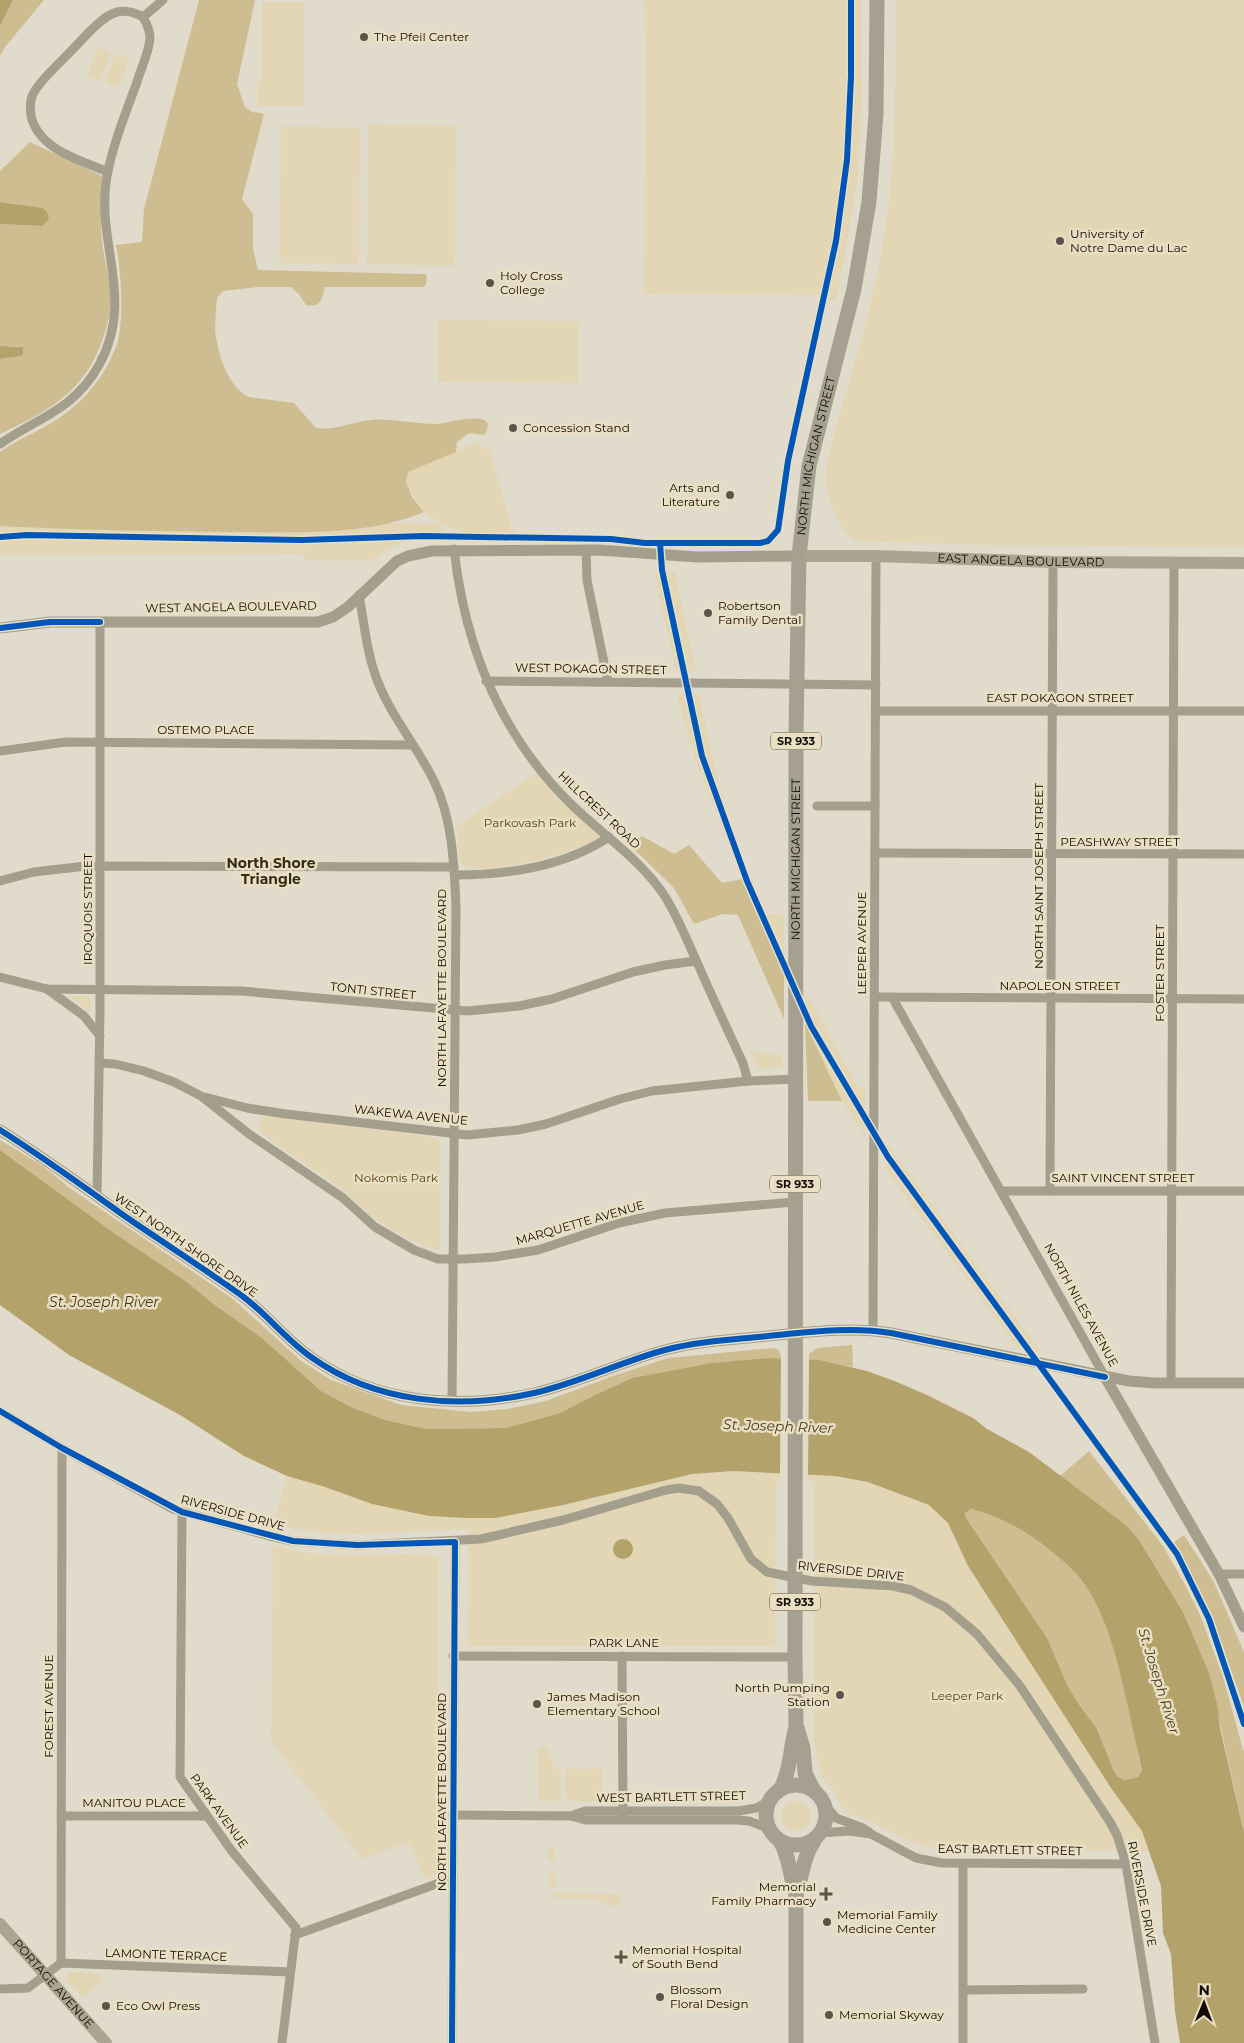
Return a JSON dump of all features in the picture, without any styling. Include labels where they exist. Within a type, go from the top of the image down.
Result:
[{"type":"main road","name":"NORTH MICHIGAN STREET","points":[[814,1791],[805,1773],[803,1748],[796,1725],[794,1657],[796,685],[799,556],[810,466],[854,289],[869,202],[876,114],[877,0]]},
{"type":"main road","name":"EAST ANGELA BOULEVARD","points":[[799,556],[876,556],[1053,562],[1244,563]]},
{"type":"main road","name":"NORTH MICHIGAN STREET","points":[[775,1795],[787,1775],[790,1748],[796,1725]]},
{"type":"main road","points":[[775,1795],[796,1786],[814,1791]]},
{"type":"main road","name":"SR 933","points":[[814,1791],[825,1805]]},
{"type":"main road","name":"SR 933","points":[[770,1829],[767,1820],[767,1810],[775,1795]]},
{"type":"main road","points":[[796,2043],[796,1895],[806,1856],[825,1820],[825,1805]]},
{"type":"main road","points":[[770,1829],[780,1841],[787,1856],[790,1877],[796,1895]]},
{"type":"main road","points":[[780,1841],[796,1845],[817,1837]]},
{"type":"main road","name":"PORTAGE AVENUE","points":[[0,1924],[106,2043]]},
{"type":"street","points":[[143,17],[163,0]]},
{"type":"street","points":[[0,444],[58,411],[74,398],[90,380],[105,352],[113,327],[116,300],[106,214],[108,172],[149,45],[148,25],[143,17],[126,11],[108,15],[41,82],[32,95],[31,112],[34,126],[46,143],[108,172]]},
{"type":"street","name":"WEST ANGELA BOULEVARD","points":[[0,628],[50,622],[311,623],[333,617],[389,567],[408,556],[420,552],[454,550],[586,550],[632,551],[697,557],[799,556]]},
{"type":"street","name":"HILLCREST ROAD","points":[[454,550],[470,633],[486,681],[505,719],[540,772],[587,819],[644,869],[664,895],[679,922],[743,1063],[748,1081]]},
{"type":"street","points":[[586,550],[587,580],[608,682]]},
{"type":"street","name":"LEEPER AVENUE","points":[[873,1330],[876,556]]},
{"type":"street","name":"NORTH SAINT JOSEPH STREET","points":[[1050,1191],[1053,562]]},
{"type":"street","name":"FOSTER STREET","points":[[1171,1383],[1174,563]]},
{"type":"street","name":"NORTH LAFAYETTE BOULEVARD","points":[[359,595],[375,674],[393,714],[435,782],[449,826],[454,871],[455,1011],[452,1401]]},
{"type":"street","name":"IROQUOIS STREET","points":[[97,1196],[100,1063],[100,622]]},
{"type":"street","name":"WEST POKAGON STREET","points":[[486,681],[876,686]]},
{"type":"street","name":"EAST POKAGON STREET","points":[[876,711],[1244,711]]},
{"type":"street","name":"OSTEMO PLACE","points":[[0,751],[45,744],[100,742],[412,744]]},
{"type":"street","points":[[817,806],[875,806]]},
{"type":"street","points":[[0,881],[59,868],[100,866],[454,871],[488,875],[539,867],[590,848],[609,837]]},
{"type":"street","name":"PEASHWAY STREET","points":[[875,853],[1244,854]]},
{"type":"street","name":"TONTI STREET","points":[[100,991],[241,991],[455,1011],[487,1010],[552,999],[633,972],[696,961]]},
{"type":"street","points":[[0,977],[46,989],[100,991]]},
{"type":"street","points":[[46,989],[84,1016],[100,1036]]},
{"type":"street","name":"NAPOLEON STREET","points":[[875,997],[1244,999]]},
{"type":"street","name":"NORTH NILES AVENUE","points":[[892,997],[1218,1574],[1244,1627]]},
{"type":"street","name":"MARQUETTE AVENUE","points":[[100,1063],[115,1064],[144,1071],[174,1082],[201,1096],[249,1134],[332,1190],[375,1227],[394,1240],[414,1250],[438,1258],[454,1260],[495,1257],[538,1250],[619,1223],[664,1213],[795,1202]]},
{"type":"street","name":"WAKEWA AVENUE","points":[[201,1096],[248,1108],[286,1114],[455,1134],[490,1133],[546,1124],[620,1099],[652,1092],[748,1081],[795,1079]]},
{"type":"street","name":"WEST NORTH SHORE DRIVE","points":[[0,1130],[242,1296],[289,1339],[328,1369],[354,1382],[402,1397],[426,1401],[483,1401],[547,1390],[667,1349],[713,1342],[794,1334],[873,1330],[1105,1377],[1171,1383],[1244,1383]]},
{"type":"street","name":"SAINT VINCENT STREET","points":[[1002,1192],[1244,1191]]},
{"type":"street","name":"RIVERSIDE DRIVE","points":[[0,1411],[62,1448],[182,1512],[293,1541],[357,1545],[455,1542],[514,1533],[666,1490],[689,1488],[699,1491],[717,1504],[728,1518],[746,1553],[758,1567],[768,1572],[812,1581],[886,1585],[911,1590],[945,1607],[964,1622],[992,1650],[1020,1686],[1073,1768],[1101,1805],[1117,1835],[1126,1864],[1155,2043]]},
{"type":"street","name":"FOREST AVENUE","points":[[62,1448],[62,1964]]},
{"type":"street","name":"PARK AVENUE","points":[[182,1512],[180,1777],[231,1850],[296,1928],[296,1935]]},
{"type":"street","name":"NORTH LAFAYETTE BOULEVARD","points":[[452,2043],[455,1542]]},
{"type":"street","points":[[1218,1574],[1244,1574]]},
{"type":"street","name":"PARK LANE","points":[[453,1656],[794,1657]]},
{"type":"street","points":[[622,1656],[622,1815]]},
{"type":"street","name":"WEST BARTLETT STREET","points":[[453,1814],[571,1816],[585,1820],[622,1815],[739,1811],[756,1808],[775,1795]]},
{"type":"street","name":"EAST BARTLETT STREET","points":[[825,1805],[836,1818],[863,1828],[908,1854],[924,1860],[963,1864],[1126,1864]]},
{"type":"street","name":"WEST BARTLETT STREET","points":[[622,1815],[749,1821],[770,1829]]},
{"type":"street","name":"MANITOU PLACE","points":[[61,1816],[206,1816]]},
{"type":"street","name":"EAST BARTLETT STREET","points":[[817,1837],[849,1831],[871,1834]]},
{"type":"street","points":[[963,1864],[963,2043]]},
{"type":"street","points":[[282,2043],[296,1935],[453,1878]]},
{"type":"street","points":[[0,1989],[28,1988],[62,1964]]},
{"type":"street","name":"LAMONTE TERRACE","points":[[62,1964],[290,1972]]},
{"type":"street","points":[[963,1990],[1082,1988]]},
{"type":"green space","points":[[644,0],[849,0],[847,112],[841,185],[830,259],[822,295],[644,294],[646,62]]},
{"type":"green space","points":[[854,0],[862,0],[862,94],[858,176],[836,300],[830,300],[828,295],[842,222],[849,149],[853,75]]},
{"type":"green space","name":"University of Notre Dame du Lac","points":[[896,0],[1244,0],[1244,547],[979,545],[855,541],[843,528],[830,502],[826,483],[827,464],[869,310],[886,227],[894,130]]},
{"type":"green space","points":[[262,2],[304,2],[304,106],[257,106],[258,82],[262,82]]},
{"type":"green space","points":[[97,48],[111,52],[101,81],[87,77]]},
{"type":"green space","points":[[115,54],[129,58],[119,87],[105,83]]},
{"type":"green space","points":[[368,124],[456,126],[455,266],[367,264]]},
{"type":"green space","points":[[281,126],[360,128],[359,264],[279,263]]},
{"type":"green space","points":[[438,320],[579,321],[578,383],[438,382]]},
{"type":"green space","points":[[477,443],[490,451],[513,532],[478,533],[448,527],[424,510],[414,498],[405,481],[408,472]]},
{"type":"green space","points":[[275,521],[437,524],[447,532],[442,540],[417,539],[404,542],[371,561],[305,560],[303,554],[0,555],[0,526]]},
{"type":"green space","points":[[654,572],[675,572],[696,672],[676,670]]},
{"type":"green space","points":[[676,693],[699,694],[718,779],[734,834],[754,889],[766,915],[784,913],[784,974],[749,897],[695,759]]},
{"type":"green space","name":"Parkovash Park","points":[[537,773],[559,800],[602,836],[573,850],[534,862],[494,868],[463,866],[460,860],[456,826]]},
{"type":"green space","points":[[806,992],[858,1087],[865,1088],[865,1136],[842,1101],[805,1023]]},
{"type":"green space","points":[[72,996],[88,996],[91,1001],[91,1013],[71,998]]},
{"type":"green space","points":[[750,1051],[783,1056],[783,1066],[780,1068],[759,1069]]},
{"type":"green space","name":"Nokomis Park","points":[[266,1116],[419,1135],[440,1140],[440,1250],[424,1247],[393,1231],[372,1217],[334,1183],[279,1147],[258,1129],[260,1120]]},
{"type":"green space","points":[[885,1141],[1042,1353],[1018,1348],[885,1169]]},
{"type":"green space","points":[[733,1471],[780,1473],[780,1479],[776,1485],[775,1646],[468,1646],[469,1529],[354,1534],[273,1526],[287,1476],[372,1504],[429,1516],[495,1518],[563,1505],[692,1474]]},
{"type":"green space","name":"Leeper Park","points":[[808,1474],[835,1476],[868,1482],[929,1505],[937,1513],[1006,1522],[1123,1805],[1142,1831],[1150,1851],[938,1849],[912,1842],[869,1821],[851,1815],[842,1808],[834,1792],[822,1777],[814,1744],[814,1483],[808,1480]]},
{"type":"green space","points":[[273,1545],[286,1549],[327,1554],[417,1554],[439,1557],[437,1875],[425,1879],[409,1842],[362,1859],[271,1741]]},
{"type":"green space","points":[[538,1747],[549,1747],[549,1757],[553,1761],[553,1769],[561,1769],[561,1801],[539,1801]]},
{"type":"green space","points":[[565,1769],[602,1769],[602,1802],[571,1801],[565,1795]]},
{"type":"green space","points":[[796,1801],[807,1805],[811,1816],[807,1827],[796,1831],[785,1827],[781,1816],[785,1805]]},
{"type":"green space","points":[[551,1847],[555,1850],[555,1860],[552,1862],[548,1859],[548,1850]]},
{"type":"green space","points":[[551,1872],[555,1874],[557,1888],[548,1886],[548,1874]]},
{"type":"green space","points":[[553,1893],[615,1894],[621,1898],[620,1905],[613,1908],[597,1899],[553,1898]]},
{"type":"green space","points":[[68,1973],[97,1973],[104,1979],[83,1998],[66,1981]]},
{"type":"shaded area","points":[[13,0],[44,0],[5,47],[0,56],[0,26]]},
{"type":"shaded area","points":[[199,0],[255,0],[237,84],[245,107],[252,112],[264,114],[242,199],[253,214],[253,249],[258,270],[425,274],[427,277],[426,284],[423,287],[325,287],[320,302],[311,306],[306,305],[299,294],[291,287],[258,287],[223,291],[217,298],[215,332],[222,362],[236,387],[249,397],[294,403],[316,428],[323,429],[370,420],[436,424],[480,419],[486,421],[488,426],[484,435],[469,433],[457,442],[456,452],[408,472],[406,482],[412,497],[424,512],[377,526],[326,531],[274,532],[112,530],[0,526],[0,452],[50,424],[75,406],[98,381],[114,351],[120,330],[121,306],[116,245],[142,242],[144,209]]},
{"type":"shaded area","points":[[30,142],[102,176],[101,233],[111,301],[102,341],[83,377],[60,400],[46,410],[0,434],[0,359],[21,356],[19,346],[0,346],[0,224],[42,226],[43,208],[0,202],[0,171]]},
{"type":"shaded area","points":[[642,836],[674,854],[689,845],[722,883],[742,879],[784,974],[784,1019],[738,915],[723,914],[694,924],[674,888],[631,846]]},
{"type":"shaded area","points":[[805,1023],[842,1101],[808,1101]]},
{"type":"shaded area","points":[[0,1140],[43,1166],[71,1189],[233,1299],[300,1360],[331,1380],[401,1405],[471,1412],[507,1409],[546,1401],[668,1358],[773,1348],[779,1350],[781,1358],[711,1363],[632,1378],[560,1413],[506,1428],[427,1429],[385,1420],[351,1407],[321,1391],[262,1338],[212,1303],[187,1282],[114,1233],[0,1150]]},
{"type":"shaded area","points":[[852,1345],[853,1367],[809,1360],[809,1354],[817,1348]]},
{"type":"shaded area","points":[[1089,1451],[1163,1546],[1200,1615],[1223,1677],[1244,1753],[1244,1833],[1209,1674],[1183,1612],[1139,1540],[1126,1525],[1060,1476]]},
{"type":"shaded area","points":[[971,1509],[999,1518],[1034,1538],[1057,1555],[1079,1577],[1092,1596],[1111,1640],[1118,1664],[1142,1770],[1138,1777],[1126,1780],[1118,1777],[1113,1769],[1097,1729],[1068,1687],[1047,1638],[966,1518],[965,1513]]},
{"type":"shaded area","points":[[1184,1535],[1214,1582],[1244,1652],[1244,1707],[1210,1611],[1173,1543]]},
{"type":"water","points":[[0,0],[13,0],[0,26]]},
{"type":"water","points":[[0,202],[43,208],[47,212],[49,219],[42,226],[0,224]]},
{"type":"water","points":[[0,346],[23,347],[23,354],[21,356],[0,359]]},
{"type":"water","name":"St. Joseph River","points":[[0,1150],[114,1233],[187,1282],[212,1303],[262,1338],[321,1391],[351,1407],[385,1420],[427,1429],[506,1428],[560,1413],[632,1378],[711,1363],[771,1358],[819,1360],[867,1371],[929,1396],[973,1418],[987,1429],[1029,1452],[1126,1525],[1139,1540],[1183,1612],[1209,1673],[1244,1833],[1244,2043],[1180,2043],[1175,2011],[1171,1954],[1163,1933],[1161,1886],[1142,1831],[1111,1788],[968,1566],[948,1523],[929,1505],[868,1482],[835,1476],[733,1471],[692,1474],[563,1505],[495,1518],[429,1516],[372,1504],[287,1476],[244,1456],[180,1415],[69,1355],[0,1305]],"holes":[[[971,1509],[1008,1523],[1042,1544],[1075,1572],[1092,1596],[1111,1640],[1118,1664],[1142,1770],[1138,1777],[1125,1780],[1118,1777],[1113,1769],[1097,1729],[1068,1687],[1047,1638],[966,1518],[965,1513]]]},
{"type":"water","points":[[623,1539],[630,1542],[633,1549],[630,1556],[623,1559],[616,1556],[613,1549],[616,1542]]},
{"type":"pier","points":[[781,1356],[809,1357],[808,1477],[780,1475]]},
{"type":"cycle path","points":[[0,537],[27,535],[302,540],[423,536],[611,539],[645,543],[760,543],[768,541],[778,530],[788,461],[836,241],[847,160],[851,77],[851,0]]},
{"type":"cycle path","points":[[660,543],[662,570],[702,756],[747,881],[811,1026],[888,1157],[1177,1554],[1209,1619],[1244,1724]]},
{"type":"cycle path","points":[[0,628],[50,622],[100,622]]},
{"type":"cycle path","points":[[0,1130],[48,1161],[126,1217],[241,1295],[311,1357],[336,1372],[362,1384],[390,1393],[418,1399],[447,1401],[505,1398],[551,1389],[676,1347],[723,1340],[842,1330],[891,1333],[1105,1377]]},
{"type":"cycle path","points":[[0,1411],[62,1448],[182,1512],[293,1541],[357,1545],[455,1542],[452,2043]]},
{"type":"place","name":"The Pfeil Center","points":[[364,37]]},
{"type":"place","name":"University of Notre Dame du Lac","points":[[1060,241]]},
{"type":"place","name":"Holy Cross College","points":[[490,283]]},
{"type":"place","name":"Concession Stand","points":[[513,428]]},
{"type":"place","name":"Arts and Literature","points":[[730,495]]},
{"type":"place","name":"Robertson Family Dental","points":[[708,613]]},
{"type":"place","name":"North Pumping Station","points":[[840,1695]]},
{"type":"place","name":"James Madison Elementary School","points":[[537,1704]]},
{"type":"place","name":"Memorial Family Pharmacy","points":[[826,1894]]},
{"type":"place","name":"Memorial Family Medicine Center","points":[[827,1922]]},
{"type":"place","name":"Memorial Hospital of South Bend","points":[[621,1957]]},
{"type":"place","name":"Blossom Floral Design","points":[[660,1997]]},
{"type":"place","name":"Eco Owl Press","points":[[106,2006]]},
{"type":"place","name":"Memorial Skyway","points":[[829,2015]]},
{"type":"district","name":"North Shore Triangle","points":[[271,872]]}]
